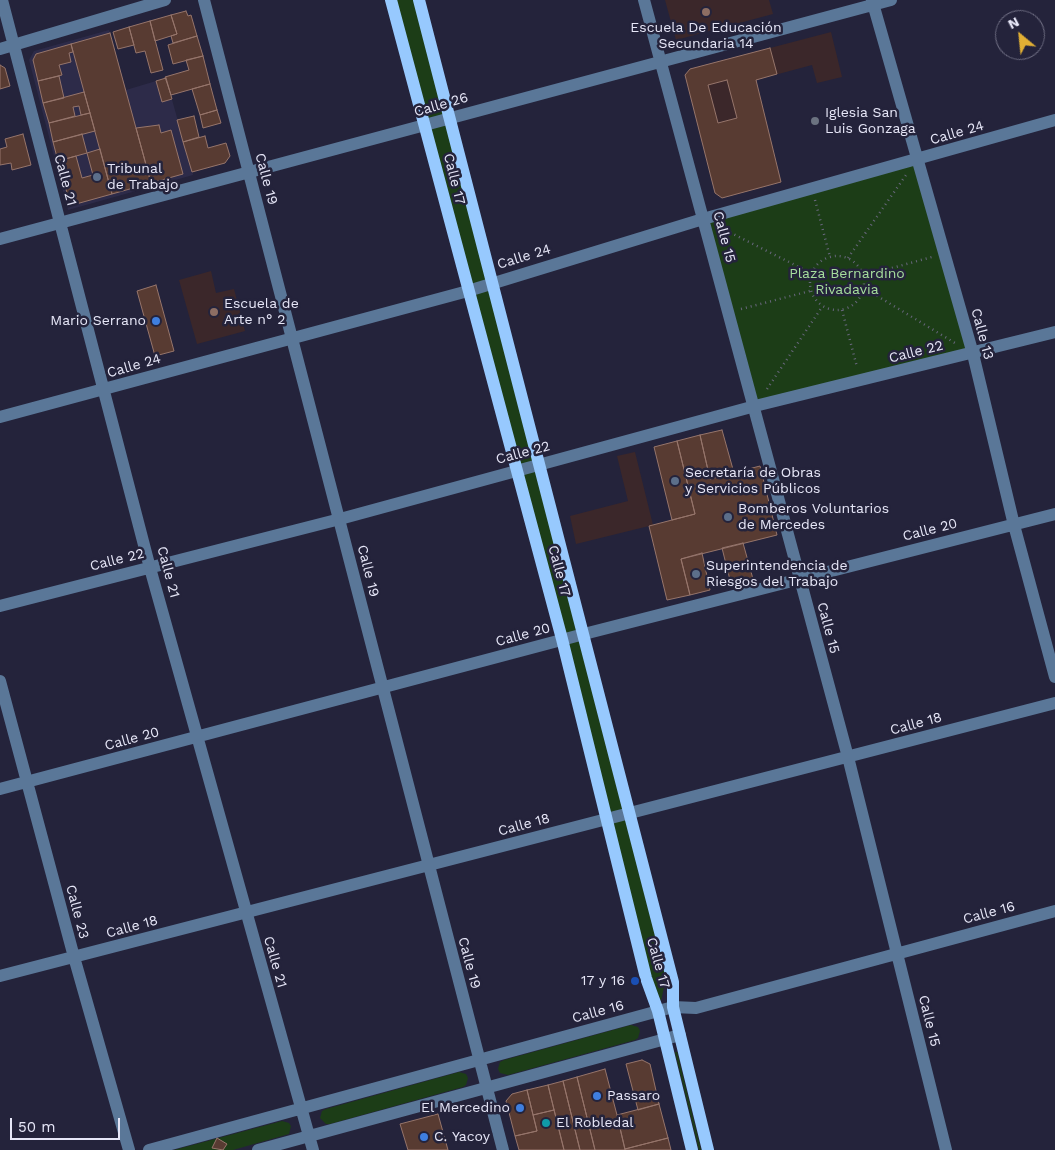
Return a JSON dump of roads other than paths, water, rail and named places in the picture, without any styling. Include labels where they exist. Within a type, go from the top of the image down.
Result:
[{"type":"main road","name":"Calle 17","points":[[391,0],[515,470],[562,639],[649,991],[658,1011],[692,1150]]},
{"type":"main road","name":"Calle 17","points":[[419,0],[673,982],[674,1007],[708,1150]]},
{"type":"street","name":"Calle 21","points":[[2,0],[150,568],[199,737],[245,912],[313,1150]]},
{"type":"street","points":[[0,49],[165,0]]},
{"type":"street","name":"Calle 19","points":[[204,0],[503,1150]]},
{"type":"street","name":"Calle 15","points":[[644,0],[755,406],[798,578],[848,758],[946,1150]]},
{"type":"street","name":"Calle 26","points":[[0,239],[873,2],[891,0]]},
{"type":"street","name":"Calle 13","points":[[873,2],[973,354],[1014,524],[1055,678]]},
{"type":"street","name":"Calle 24","points":[[0,417],[468,291],[704,219],[1055,120]]},
{"type":"street","name":"Calle 22","points":[[0,606],[340,519],[755,406],[973,354],[1055,332]]},
{"type":"street","name":"Calle 20","points":[[0,789],[383,689],[562,639],[1055,514]]},
{"type":"street","name":"Calle 23","points":[[0,681],[74,957],[129,1150]]},
{"type":"street","name":"Calle 18","points":[[0,976],[1055,703]]},
{"type":"street","name":"Calle 16","points":[[149,1150],[658,1011],[674,1007],[696,1008],[1055,911]]},
{"type":"street","points":[[258,1150],[680,1035]]},
{"type":"place","name":"Escuela De Educación Secundaria 14","points":[[706,12]]},
{"type":"place","name":"Iglesia San Luis Gonzaga","points":[[815,121]]},
{"type":"place","name":"Tribunal de Trabajo","points":[[97,177]]},
{"type":"place","name":"Escuela de Arte n° 2","points":[[214,312]]},
{"type":"place","name":"Mario Serrano","points":[[156,321]]},
{"type":"place","name":"Secretaría de Obras y Servicios Públicos","points":[[675,481]]},
{"type":"place","name":"Bomberos Voluntarios de Mercedes","points":[[728,517]]},
{"type":"place","name":"Superintendencia de Riesgos del Trabajo","points":[[696,574]]},
{"type":"place","name":"17 y 16","points":[[635,981]]},
{"type":"place","name":"Passaro","points":[[597,1096]]},
{"type":"place","name":"El Mercedino","points":[[520,1108]]},
{"type":"place","name":"El Robledal","points":[[546,1123]]},
{"type":"place","name":"C. Yacoy","points":[[424,1137]]},
{"type":"park label","name":"Plaza Bernardino Rivadavia","points":[[847,282]]}]
